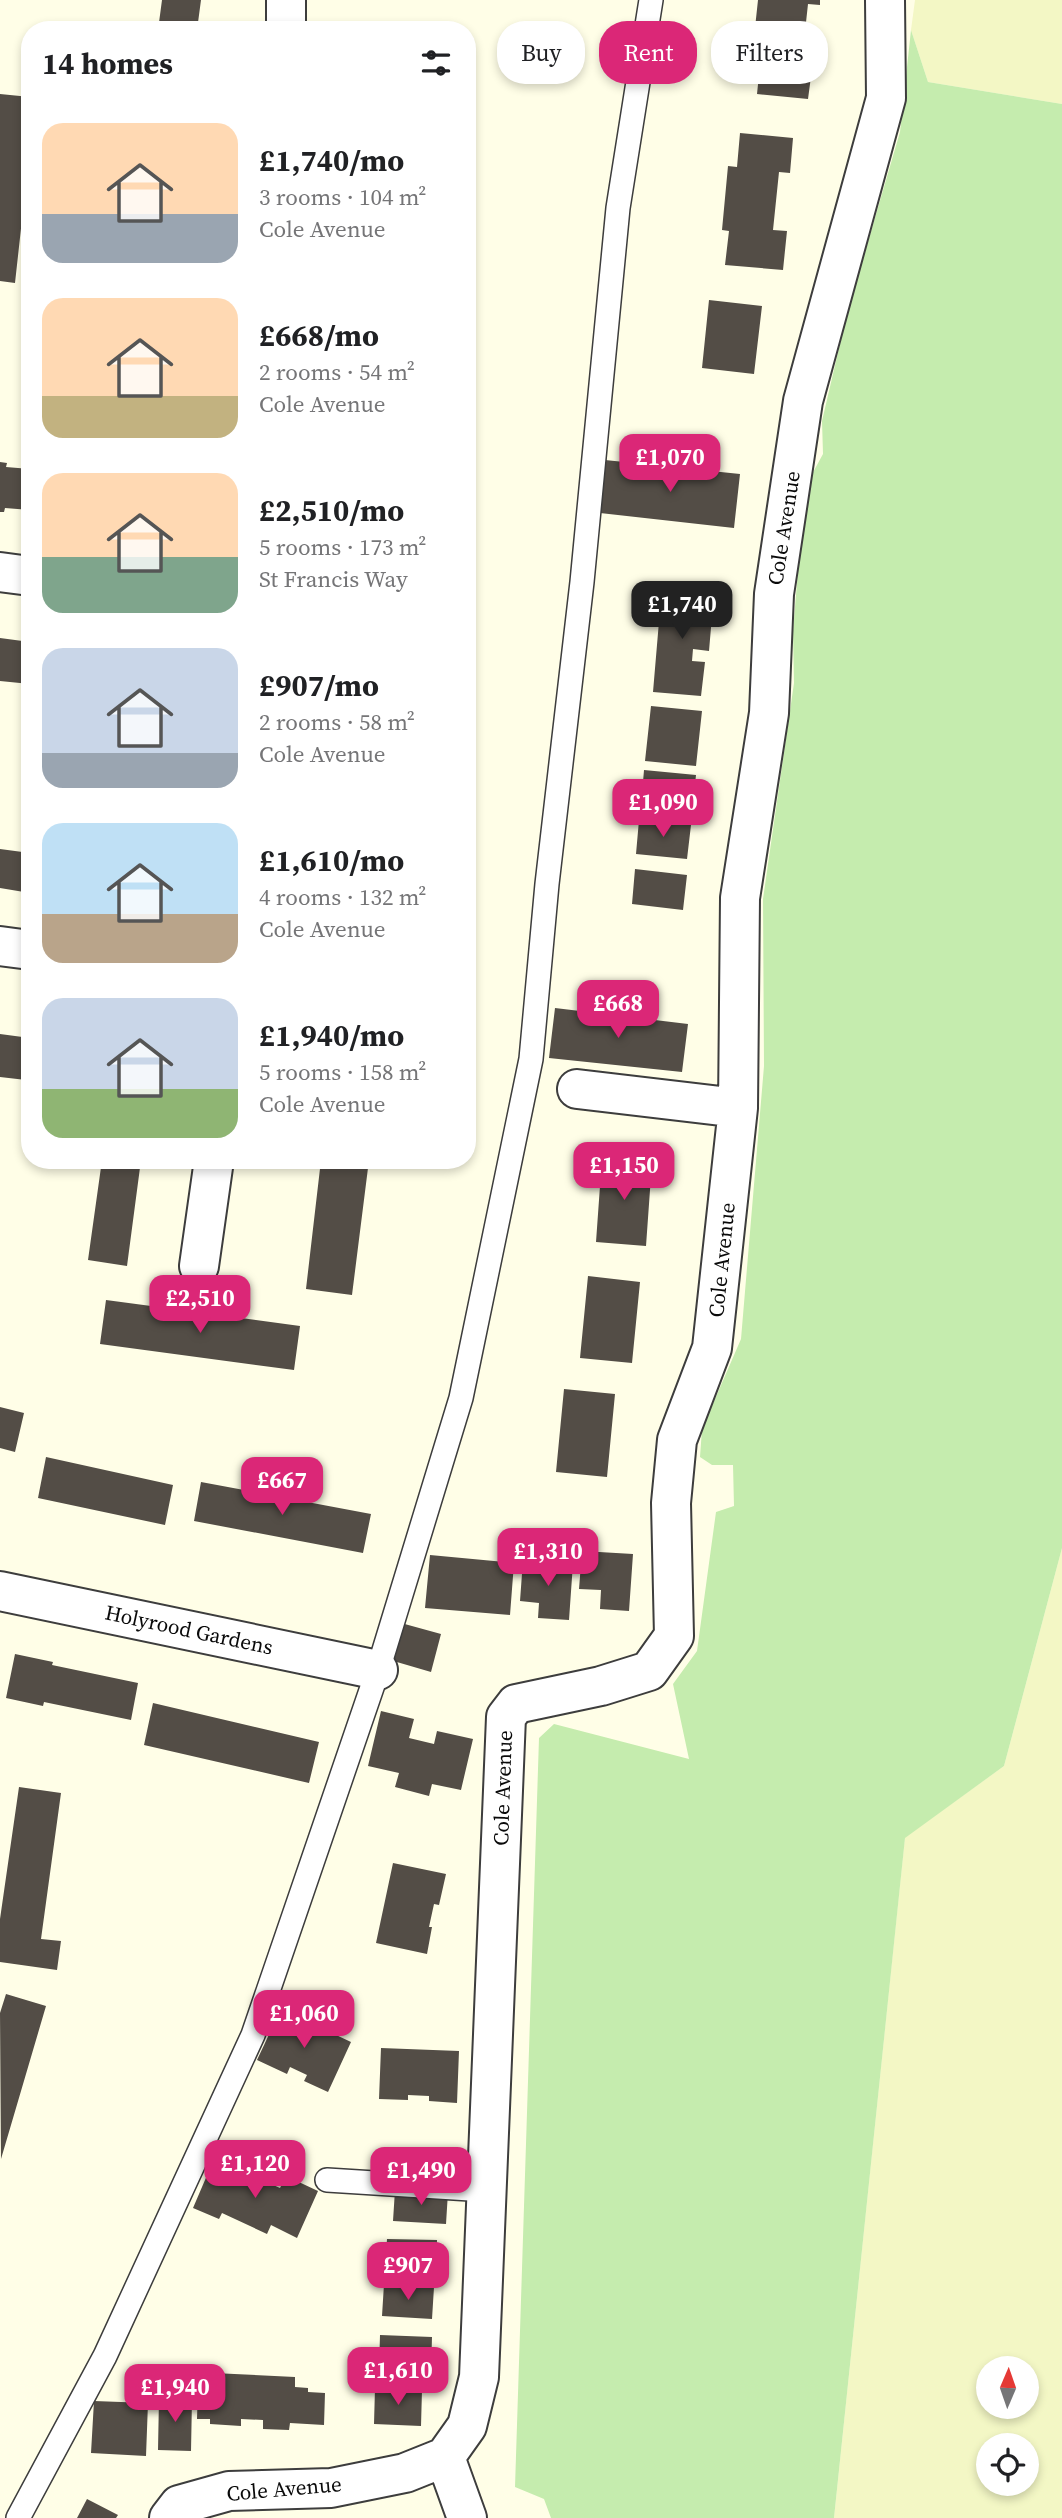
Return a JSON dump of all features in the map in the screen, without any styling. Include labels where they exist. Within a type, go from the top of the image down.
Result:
[{"type":"street","points":[[286,0],[286,21]]},
{"type":"street","name":"Cole Avenue","points":[[169,2518],[179,2505],[229,2491],[331,2488],[405,2473],[445,2457],[467,2426],[479,2377],[506,1717],[516,1704],[601,1686],[649,1671],[674,1636],[671,1503],[677,1440],[712,1348],[738,1108],[740,898],[769,713],[774,594],[803,401],[886,98],[885,0]]},
{"type":"street","points":[[0,572],[21,575]]},
{"type":"street","points":[[0,946],[21,949]]},
{"type":"street","points":[[576,1089],[738,1108]]},
{"type":"street","points":[[199,1266],[213,1169]]},
{"type":"street","name":"Holyrood Gardens","points":[[0,1591],[378,1670]]},
{"type":"street","points":[[445,2457],[467,2518]]},
{"type":"lane","points":[[18,2518],[105,2356],[253,2035],[378,1670],[461,1398],[531,1059],[547,884],[582,582],[618,208],[651,0]]},
{"type":"lane","points":[[327,2180],[486,2190]]},
{"type":"green space","points":[[915,0],[1062,0],[1062,104],[928,82],[911,30]]},
{"type":"green space","points":[[911,30],[928,82],[1062,104],[1062,1548],[1004,1766],[905,1838],[834,2518],[551,2518],[544,2499],[515,2487],[539,1738],[554,1724],[689,1759],[673,1684],[697,1651],[716,1512],[734,1506],[733,1465],[712,1465],[700,1457],[702,1429],[741,1339],[764,1066],[763,899],[794,683],[793,631],[805,487],[823,454],[822,421],[847,314],[900,132]]},
{"type":"green space","points":[[1062,1548],[1062,2518],[834,2518],[905,1837],[1004,1766]]},
{"type":"building","points":[[162,0],[201,0],[198,21],[159,21]]},
{"type":"building","points":[[758,0],[820,0],[820,5],[808,4],[806,21],[756,21]]},
{"type":"building","points":[[758,84],[810,84],[808,99],[757,94]]},
{"type":"building","points":[[0,94],[21,96],[21,229],[15,283],[0,281]]},
{"type":"building","points":[[740,133],[793,138],[790,173],[779,172],[773,230],[787,231],[783,270],[725,265],[729,231],[722,230],[728,166],[737,167]]},
{"type":"building","points":[[709,300],[762,306],[754,374],[702,368]]},
{"type":"building","points":[[605,460],[740,474],[734,528],[600,513]]},
{"type":"building","points":[[0,462],[7,463],[6,467],[21,468],[21,509],[5,508],[4,512],[0,512]]},
{"type":"building","points":[[662,586],[706,589],[705,603],[713,604],[709,651],[693,649],[692,661],[705,662],[701,696],[653,692]]},
{"type":"building","points":[[0,638],[21,641],[21,683],[0,681]]},
{"type":"building","points":[[651,706],[702,711],[696,766],[645,761]]},
{"type":"building","points":[[644,770],[696,775],[692,812],[641,806]]},
{"type":"building","points":[[639,820],[691,825],[687,859],[636,854]]},
{"type":"building","points":[[0,849],[21,852],[21,892],[0,888]]},
{"type":"building","points":[[635,869],[687,875],[683,910],[632,904]]},
{"type":"building","points":[[555,1008],[688,1024],[682,1072],[549,1058]]},
{"type":"building","points":[[0,1034],[21,1037],[21,1079],[0,1077]]},
{"type":"building","points":[[602,1158],[652,1162],[646,1246],[596,1242]]},
{"type":"building","points":[[101,1169],[140,1169],[127,1266],[88,1260]]},
{"type":"building","points":[[320,1169],[368,1169],[352,1295],[306,1289]]},
{"type":"building","points":[[588,1276],[640,1282],[632,1363],[580,1358]]},
{"type":"building","points":[[106,1300],[300,1326],[294,1370],[100,1344]]},
{"type":"building","points":[[564,1389],[615,1394],[607,1477],[556,1472]]},
{"type":"building","points":[[0,1407],[24,1413],[15,1452],[0,1448]]},
{"type":"building","points":[[46,1457],[173,1485],[165,1525],[38,1498]]},
{"type":"building","points":[[201,1482],[371,1514],[363,1553],[194,1521]]},
{"type":"building","points":[[582,1551],[633,1554],[629,1611],[600,1609],[601,1590],[579,1589]]},
{"type":"building","points":[[430,1555],[514,1563],[510,1615],[425,1608]]},
{"type":"building","points":[[523,1560],[573,1563],[569,1620],[538,1618],[539,1603],[520,1601]]},
{"type":"building","points":[[401,1623],[441,1634],[431,1672],[390,1660]]},
{"type":"building","points":[[15,1654],[53,1662],[52,1665],[138,1683],[131,1720],[44,1702],[43,1706],[6,1698]]},
{"type":"building","points":[[153,1703],[319,1742],[309,1783],[144,1745]]},
{"type":"building","points":[[381,1711],[414,1719],[409,1738],[434,1744],[437,1731],[473,1739],[461,1790],[432,1784],[429,1796],[395,1787],[399,1773],[368,1766]]},
{"type":"building","points":[[19,1787],[61,1793],[41,1939],[61,1941],[57,1970],[0,1962],[0,1919]]},
{"type":"building","points":[[393,1863],[446,1874],[439,1905],[434,1904],[427,1954],[376,1943]]},
{"type":"building","points":[[6,1994],[46,2006],[1,2159],[0,2013]]},
{"type":"building","points":[[281,2009],[351,2042],[328,2092],[304,2081],[307,2075],[290,2067],[287,2074],[257,2060]]},
{"type":"building","points":[[381,2048],[459,2051],[457,2103],[429,2101],[429,2096],[408,2095],[408,2100],[379,2099]]},
{"type":"building","points":[[214,2159],[280,2188],[286,2176],[318,2191],[297,2238],[271,2225],[267,2234],[222,2213],[219,2219],[193,2208]]},
{"type":"building","points":[[395,2190],[448,2192],[446,2224],[393,2221]]},
{"type":"building","points":[[387,2239],[437,2240],[436,2272],[385,2269]]},
{"type":"building","points":[[384,2284],[434,2287],[432,2319],[382,2316]]},
{"type":"building","points":[[380,2335],[432,2337],[431,2371],[379,2369]]},
{"type":"building","points":[[213,2373],[295,2377],[295,2387],[308,2388],[308,2392],[325,2393],[324,2425],[290,2423],[289,2430],[263,2429],[263,2420],[241,2419],[241,2426],[210,2424],[210,2419],[197,2419],[198,2383],[213,2384]]},
{"type":"building","points":[[375,2388],[422,2390],[421,2426],[374,2424]]},
{"type":"building","points":[[159,2398],[192,2399],[191,2451],[158,2450]]},
{"type":"building","points":[[94,2401],[148,2403],[146,2456],[91,2453]]},
{"type":"building","points":[[87,2499],[118,2515],[116,2518],[77,2518]]}]
